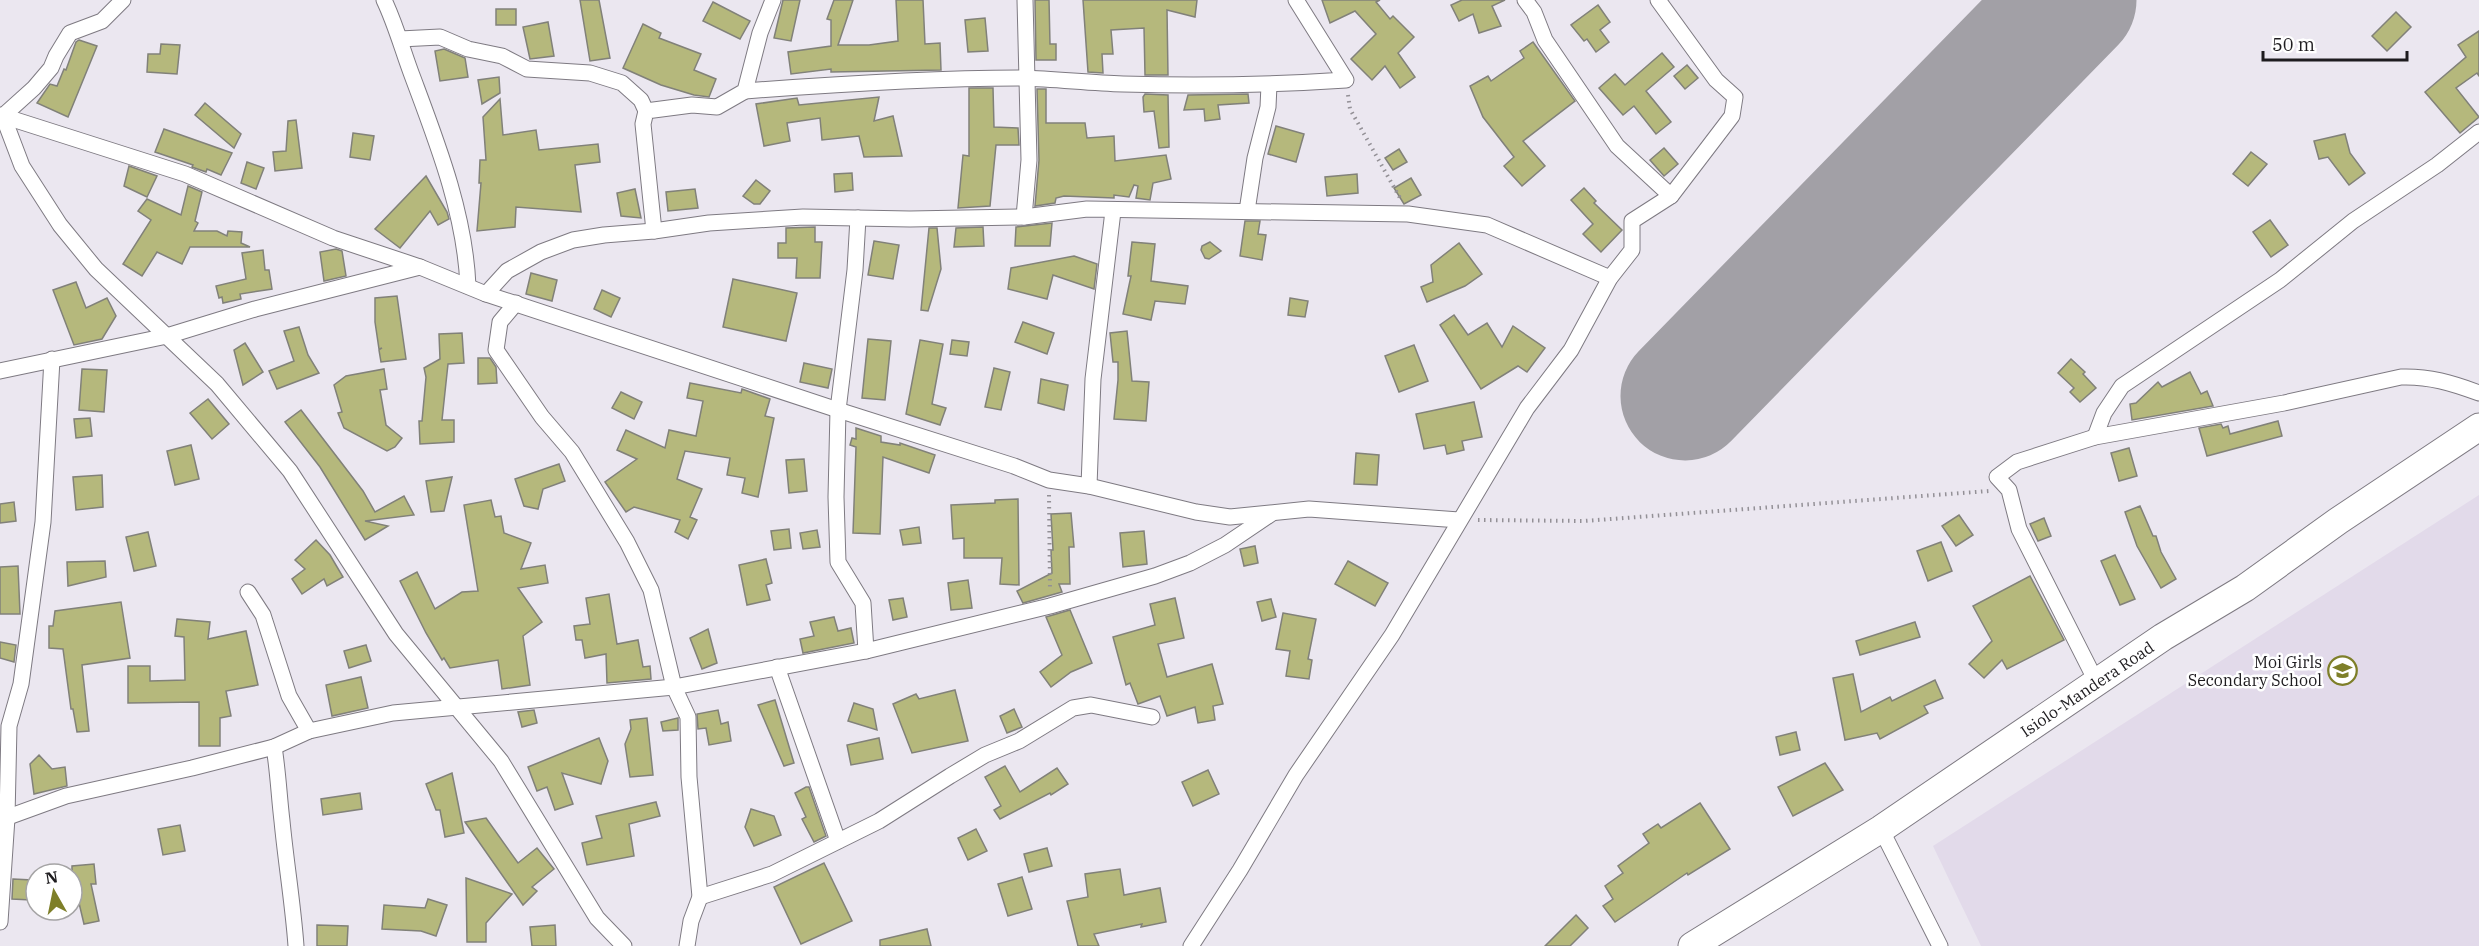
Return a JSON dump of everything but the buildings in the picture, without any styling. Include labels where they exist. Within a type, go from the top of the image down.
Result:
[{"type":"highway","name":"Isiolo-Mandera Road","points":[[1709,941],[1881,829],[2163,637],[2245,588],[2338,521],[2479,427]]},
{"type":"street","points":[[2,116],[34,88],[51,68],[70,33],[102,21],[123,0]]},
{"type":"street","points":[[384,0],[438,142],[466,251],[468,286]]},
{"type":"street","points":[[745,91],[760,33],[773,0]]},
{"type":"street","points":[[1024,217],[1029,160],[1025,0]]},
{"type":"street","points":[[646,111],[692,105],[717,107],[745,91],[849,82],[1026,78],[1120,84],[1269,85],[1346,80],[1296,0]]},
{"type":"street","points":[[1525,0],[1534,12],[1545,40],[1617,147],[1671,196]]},
{"type":"street","points":[[1191,946],[1240,870],[1296,775],[1392,635],[1527,408],[1571,350],[1610,278],[1632,250],[1632,221],[1671,196],[1732,116],[1735,97],[1716,80],[1658,0]]},
{"type":"street","points":[[400,39],[440,37],[468,49],[502,56],[526,69],[590,73],[622,83],[641,100],[646,111],[643,124],[654,231]]},
{"type":"street","points":[[1247,211],[1255,158],[1268,107],[1269,85]]},
{"type":"street","points":[[2,116],[186,174],[333,238],[420,267],[486,294],[838,411],[1014,466],[1049,480],[1089,486],[1196,512],[1230,517],[1309,509],[1459,520]]},
{"type":"street","points":[[2,116],[22,166],[60,225],[96,269],[216,384],[290,471],[396,634],[501,761],[597,918],[624,946]]},
{"type":"street","points":[[2095,437],[2104,412],[2122,386],[2280,280],[2353,222],[2437,165],[2479,132]]},
{"type":"street","points":[[486,294],[507,271],[541,252],[573,240],[594,237],[709,223],[803,217],[1024,217],[1087,210],[1408,214],[1487,225],[1610,278]]},
{"type":"street","points":[[1089,486],[1093,379],[1113,211]]},
{"type":"street","points":[[858,218],[855,270],[838,411],[836,496],[838,562],[863,603],[866,651]]},
{"type":"street","points":[[0,371],[167,336],[255,309],[420,267]]},
{"type":"street","points":[[516,303],[500,322],[496,350],[542,417],[572,452],[638,562],[651,590],[674,687],[688,717],[689,777],[700,897],[691,921],[687,946]]},
{"type":"street","points":[[0,922],[9,726],[21,684],[43,522],[52,359]]},
{"type":"street","points":[[2097,683],[2019,529],[2009,490],[1997,477],[2017,462],[2095,437],[2284,403],[2401,377],[2421,376],[2441,380],[2479,393]]},
{"type":"street","points":[[3,819],[66,796],[192,768],[274,747],[309,731],[393,713],[674,687],[866,651],[1124,586],[1190,563],[1225,545],[1276,511]]},
{"type":"street","points":[[248,592],[262,615],[289,696],[309,731]]},
{"type":"street","points":[[777,667],[838,841]]},
{"type":"street","points":[[700,897],[772,874],[879,821],[986,755],[1019,741],[1073,708],[1091,705],[1152,717]]},
{"type":"street","points":[[274,747],[294,908],[296,946]]},
{"type":"street","points":[[1881,829],[1940,946]]},
{"type":"path","points":[[1346,80],[1350,109],[1408,214]]},
{"type":"path","points":[[1049,480],[1050,606]]},
{"type":"path","points":[[1459,520],[1584,521],[2009,490]]},
{"type":"shaded area","name":"Moi Girls Secondary School","points":[[2479,495],[2479,946],[1981,946],[1933,846]]},
{"type":"runway","points":[[1685,396],[2072,0]]},
{"type":"place","name":"Moi Girls Secondary School","points":[[2343,671]]}]
